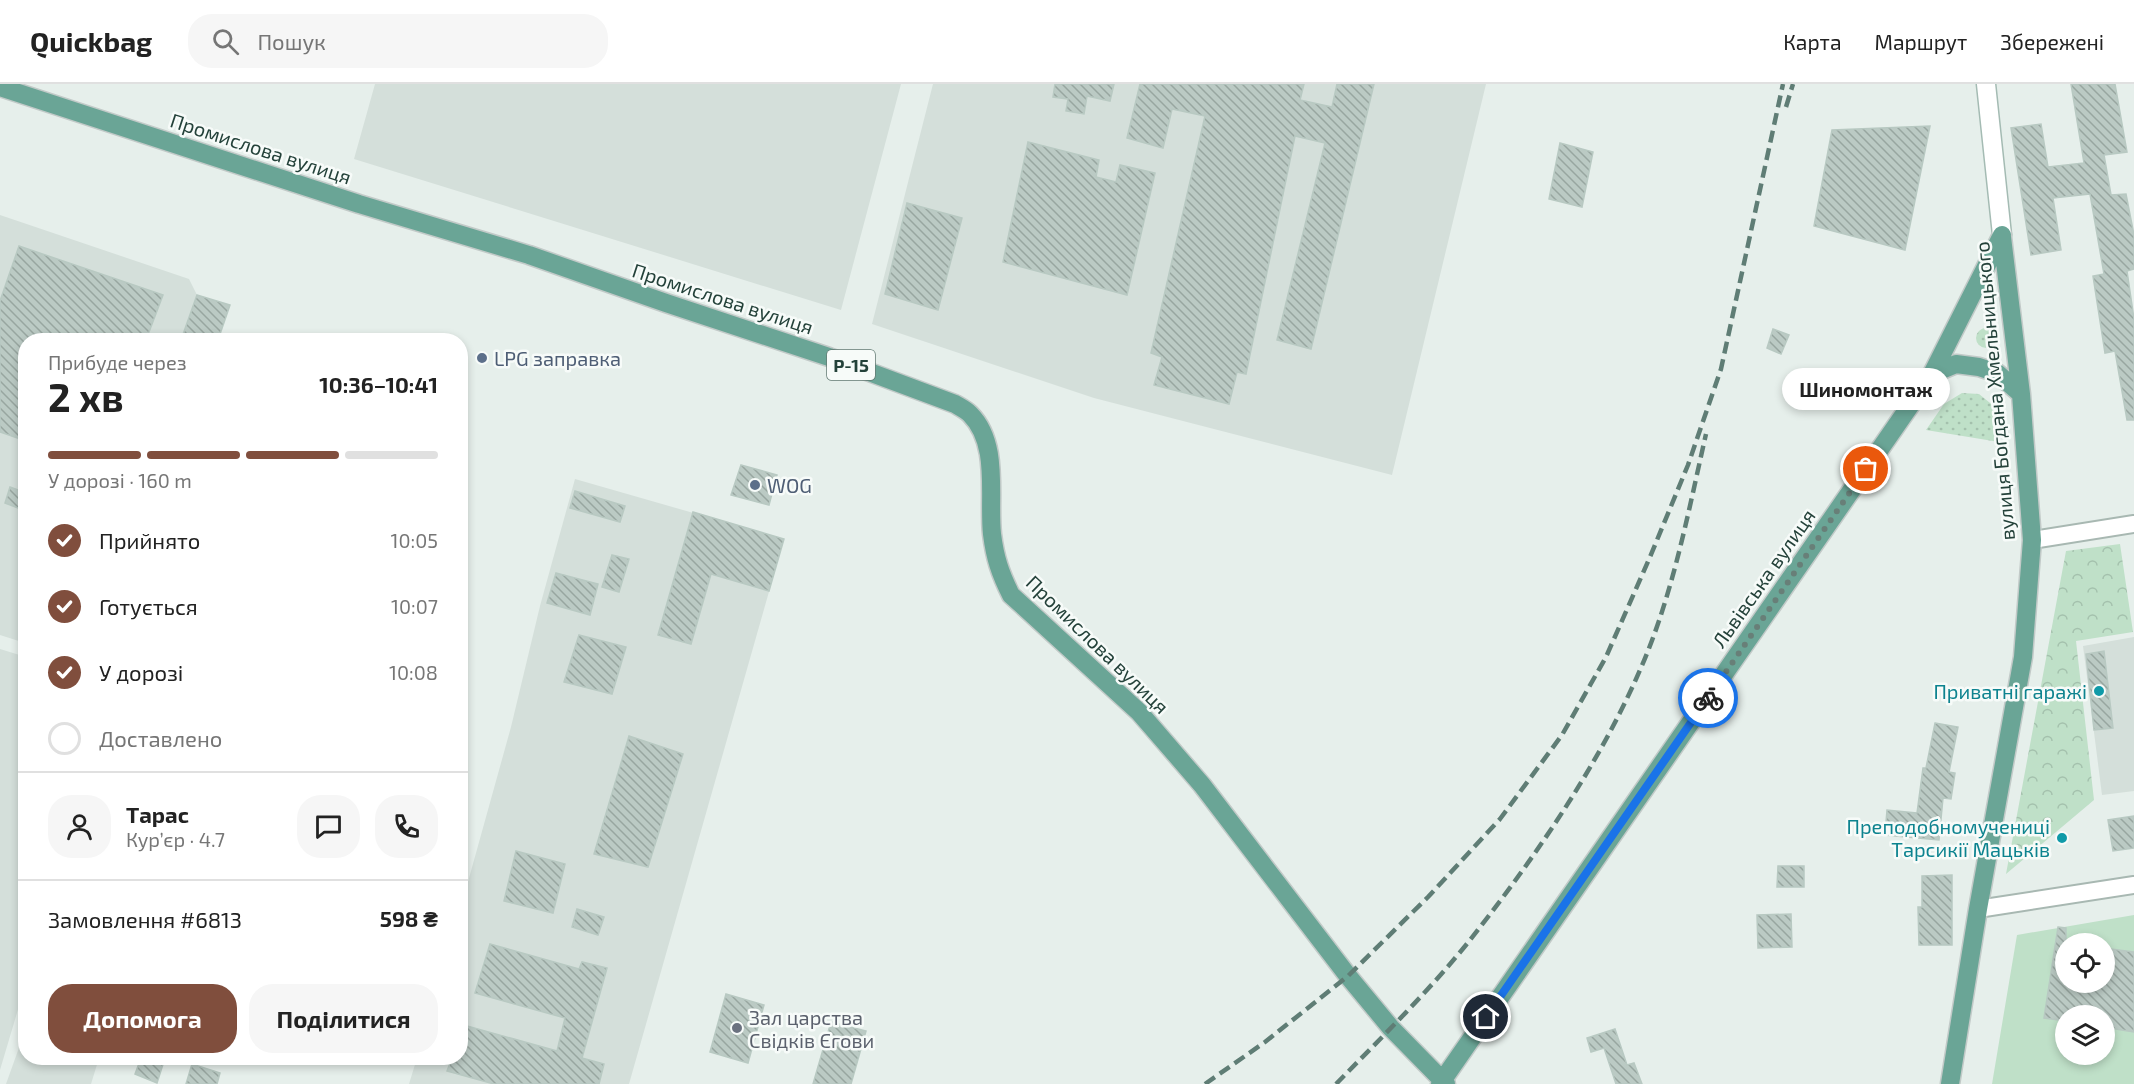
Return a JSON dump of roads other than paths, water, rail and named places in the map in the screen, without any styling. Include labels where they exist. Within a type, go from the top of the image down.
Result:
[{"type":"main road","name":"Промислова вулиця","points":[[0,87],[359,204],[528,255],[829,357],[955,404],[970,414],[986,440],[992,534],[998,569],[1011,595],[1139,712],[1202,784],[1348,976],[1391,1028],[1443,1083]]},
{"type":"main road","name":"Львівська вулиця","points":[[1443,1083],[1932,374],[2002,235]]},
{"type":"main road","name":"вулиця Богдана Хмельницького","points":[[1950,1084],[1978,909],[2023,657],[2032,540],[2021,394],[2002,235]]},
{"type":"main road","points":[[1932,374],[1956,364],[1978,367],[1997,373],[2021,394]]},
{"type":"street","name":"вулиця Богдана Хмельницького","points":[[1986,84],[2002,235]]},
{"type":"street","points":[[2032,540],[2134,524]]},
{"type":"street","points":[[1978,909],[2134,885]]},
{"type":"railway","points":[[1205,1084],[1265,1042],[1348,976],[1428,897],[1500,819],[1562,735],[1606,657],[1650,557],[1688,465],[1721,369],[1783,84]]},
{"type":"railway","points":[[1786,107],[1793,84]]},
{"type":"railway","points":[[1336,1084],[1419,999],[1466,945],[1515,881],[1584,778],[1623,706],[1652,642],[1679,554],[1706,434]]},
{"type":"place","name":"LPG заправка","points":[[482,358]]},
{"type":"place","name":"Шиномонтаж","points":[[1866,469]]},
{"type":"place","name":"WOG","points":[[755,485]]},
{"type":"place","name":"Приватні гаражі","points":[[2099,691]]},
{"type":"place","name":"Преподобномучениці Тарсикії Мацьків","points":[[2062,838]]},
{"type":"place","name":"Зал царства Свідків Єгови","points":[[737,1028]]}]
